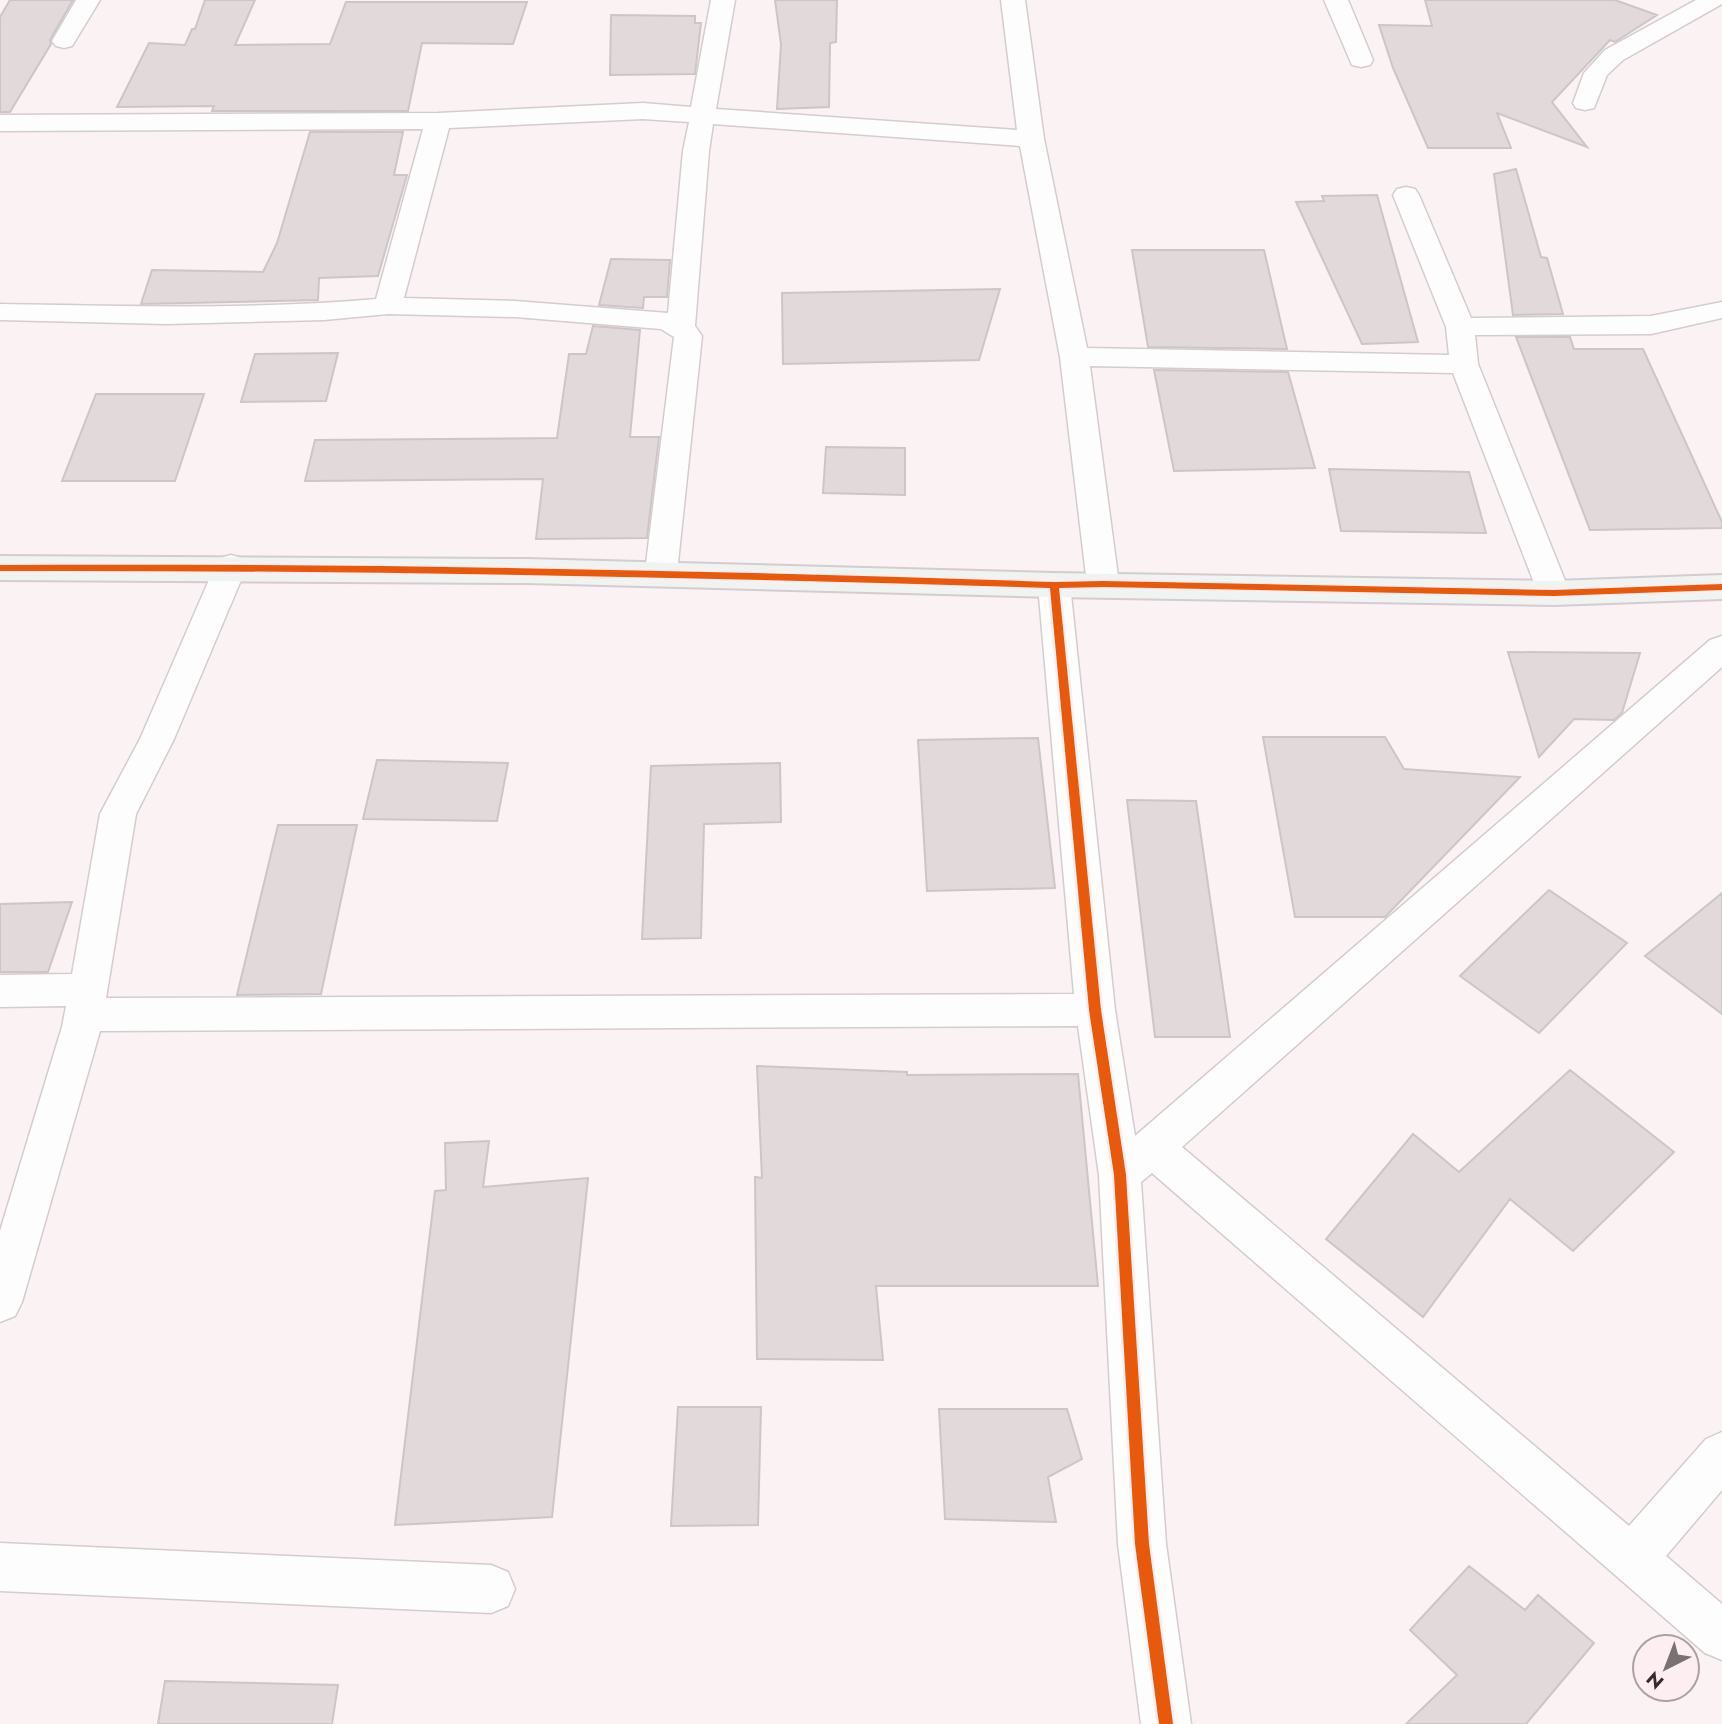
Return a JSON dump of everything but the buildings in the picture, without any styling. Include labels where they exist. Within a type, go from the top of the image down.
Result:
[{"type":"street","points":[[64,41],[88,0]]},
{"type":"street","points":[[681,327],[696,151],[723,0]]},
{"type":"street","points":[[1013,0],[1031,139],[1074,357],[1103,584]]},
{"type":"street","points":[[1336,0],[1361,60]]},
{"type":"street","points":[[1585,103],[1596,73],[1614,55],[1713,0]]},
{"type":"street","points":[[0,151],[9,123],[438,121],[643,111],[1031,139]]},
{"type":"street","points":[[388,306],[438,121]]},
{"type":"street","points":[[1406,195],[1460,327],[1464,364],[1554,593]]},
{"type":"street","points":[[0,312],[324,313],[388,306],[515,309],[665,321],[681,327],[688,336],[661,572]]},
{"type":"street","points":[[1460,327],[1651,324],[1722,310]]},
{"type":"street","points":[[1074,357],[1464,364]]},
{"type":"street","points":[[0,1302],[87,1002],[118,814],[157,739],[231,566]]},
{"type":"street","points":[[0,568],[231,566],[661,572],[1054,585],[1554,593],[1722,587]]},
{"type":"street","points":[[1054,585],[1095,1010],[1135,1161],[1142,1544],[1166,1724]]},
{"type":"street","points":[[1135,1161],[1722,648]]},
{"type":"street","points":[[0,991],[87,1002],[1095,1010]]},
{"type":"street","points":[[1135,1161],[1632,1559],[1722,1636]]},
{"type":"street","points":[[1632,1559],[1722,1455]]},
{"type":"street","points":[[0,1566],[491,1589]]},
{"type":"cycle path","points":[[0,568],[527,571],[1054,585],[1554,593],[1722,587]]},
{"type":"cycle path","points":[[1054,585],[1095,1010],[1120,1175],[1142,1544],[1166,1724]]}]
